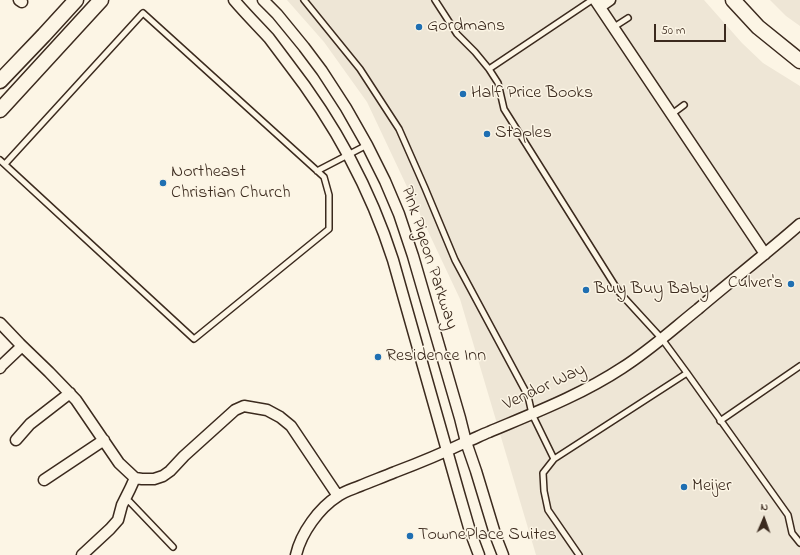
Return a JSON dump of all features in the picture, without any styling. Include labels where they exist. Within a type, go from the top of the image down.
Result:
[{"type":"street","points":[[0,82],[76,0]]},
{"type":"street","points":[[0,110],[101,0]]},
{"type":"street","name":"Pink Pigeon Parkway","points":[[234,0],[269,39],[327,118],[366,191],[385,235],[393,260],[470,531],[479,555]]},
{"type":"street","name":"Pink Pigeon Parkway","points":[[263,0],[277,14],[322,71],[346,108],[385,180],[399,214],[413,256],[466,442],[503,555]]},
{"type":"street","points":[[610,0],[596,2],[765,254]]},
{"type":"street","points":[[733,0],[758,27],[800,60]]},
{"type":"street","name":"Vendor Way","points":[[296,555],[301,539],[307,529],[326,505],[338,496],[532,414],[592,386],[623,368],[662,338],[800,224]]},
{"type":"street","points":[[0,323],[70,393],[119,463],[135,478],[154,479],[163,476],[235,410],[244,406],[267,410],[280,417],[290,426],[338,496]]},
{"type":"street","points":[[0,368],[22,346]]},
{"type":"street","points":[[16,440],[30,424],[70,393]]},
{"type":"street","points":[[44,480],[104,440]]},
{"type":"street","points":[[82,555],[118,520],[122,505],[135,478]]},
{"type":"lane","points":[[304,0],[360,69],[399,129],[455,260],[528,396],[532,414],[554,459]]},
{"type":"lane","points":[[436,0],[457,34],[489,69],[498,84],[504,109],[619,292],[662,338],[788,515],[792,533],[800,543]]},
{"type":"lane","points":[[489,69],[596,2]]},
{"type":"lane","points":[[0,160],[194,339],[329,229],[329,195],[324,177],[143,13],[5,164]]},
{"type":"lane","points":[[614,27],[628,18]]},
{"type":"lane","points":[[672,114],[684,105]]},
{"type":"lane","points":[[317,172],[367,146]]},
{"type":"lane","points":[[720,421],[800,366]]},
{"type":"lane","points":[[579,555],[548,510],[544,491],[543,473],[554,459],[687,373]]},
{"type":"lane","points":[[125,499],[130,502],[173,547]]},
{"type":"shaded area","points":[[287,0],[704,0],[742,43],[763,63],[800,86],[800,555],[536,555],[460,299],[367,102],[324,42]]},
{"type":"shaded area","points":[[770,0],[800,0],[800,26],[786,16]]},
{"type":"place","name":"Gordmans","points":[[419,27]]},
{"type":"place","name":"Half Price Books","points":[[463,94]]},
{"type":"place","name":"Staples","points":[[487,134]]},
{"type":"place","name":"Northeast Christian Church","points":[[163,183]]},
{"type":"place","name":"Culver's","points":[[791,284]]},
{"type":"place","name":"Buy Buy Baby","points":[[586,290]]},
{"type":"place","name":"Residence Inn","points":[[378,357]]},
{"type":"place","name":"Meijer","points":[[684,487]]},
{"type":"place","name":"TownePlace Suites","points":[[410,536]]}]
